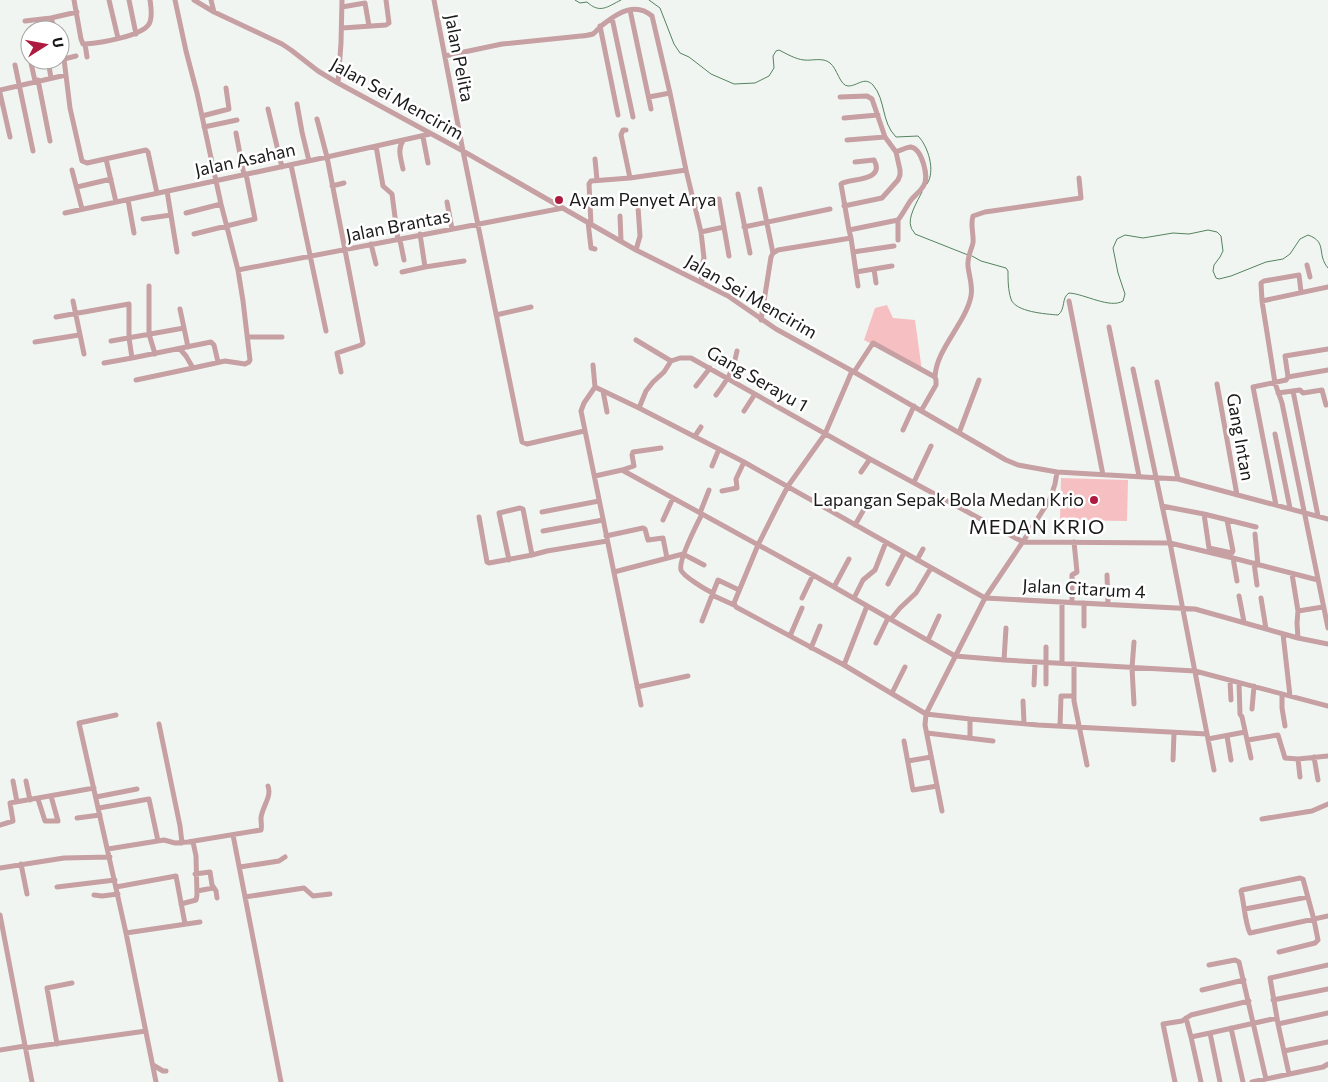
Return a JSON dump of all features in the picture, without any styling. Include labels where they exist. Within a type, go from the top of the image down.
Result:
[{"type":"street","points":[[74,0],[81,39],[83,44],[85,44],[87,57]]},
{"type":"street","points":[[109,0],[118,38]]},
{"type":"street","points":[[130,0],[136,34]]},
{"type":"street","points":[[85,44],[136,34],[150,22],[150,0]]},
{"type":"street","points":[[136,380],[218,362],[228,361],[234,364],[245,364],[249,362],[250,356],[238,270],[226,226],[175,0]]},
{"type":"street","name":"Jalan Sei Mencirim","points":[[194,0],[214,12],[282,44],[318,71],[338,83],[636,250],[728,296],[768,325],[914,406],[1006,460],[1018,465],[1057,472],[1178,479],[1328,519]]},
{"type":"street","points":[[211,0],[214,12]]},
{"type":"street","points":[[338,83],[342,0]]},
{"type":"street","points":[[342,28],[386,25],[389,23],[386,0]]},
{"type":"street","name":"Jalan Pelita","points":[[434,0],[522,442],[527,444],[584,431]]},
{"type":"street","points":[[342,7],[366,3],[369,26]]},
{"type":"street","points":[[445,56],[502,44],[592,34],[618,14],[639,8],[652,16],[701,232],[704,258],[701,269],[702,284]]},
{"type":"street","points":[[630,10],[651,109]]},
{"type":"street","points":[[38,20],[77,12]]},
{"type":"street","points":[[612,18],[633,117]]},
{"type":"street","points":[[600,26],[618,116]]},
{"type":"street","points":[[70,58],[76,56]]},
{"type":"street","points":[[15,65],[33,151]]},
{"type":"street","points":[[33,70],[50,140]]},
{"type":"street","points":[[50,70],[51,78]]},
{"type":"street","points":[[65,70],[70,108],[82,161],[87,163],[147,150],[157,193]]},
{"type":"street","points":[[10,137],[2,111],[0,91],[66,75]]},
{"type":"street","points":[[202,116],[229,109],[226,88]]},
{"type":"street","points":[[649,97],[670,93]]},
{"type":"street","points":[[840,97],[870,97],[872,99],[885,137],[896,152],[900,170],[898,180],[882,198],[844,206]]},
{"type":"street","points":[[297,104],[309,161]]},
{"type":"street","points":[[268,109],[282,167]]},
{"type":"street","points":[[844,118],[878,116]]},
{"type":"street","points":[[317,119],[327,157],[363,343],[338,353],[342,372]]},
{"type":"street","points":[[204,127],[237,120]]},
{"type":"street","points":[[0,131],[8,129]]},
{"type":"street","points":[[626,130],[621,132],[630,178]]},
{"type":"street","points":[[194,234],[255,218],[236,133]]},
{"type":"street","name":"Jalan Asahan","points":[[65,212],[430,134]]},
{"type":"street","points":[[423,136],[428,163]]},
{"type":"street","points":[[848,140],[885,137]]},
{"type":"street","points":[[403,141],[400,147],[403,168]]},
{"type":"street","points":[[376,146],[383,186],[392,194],[404,260]]},
{"type":"street","points":[[896,152],[908,148],[914,149],[920,154],[926,180],[898,220],[898,240]]},
{"type":"street","points":[[106,159],[116,202]]},
{"type":"street","points":[[594,159],[596,180]]},
{"type":"street","points":[[855,162],[874,160],[876,164],[876,168],[867,178],[844,181],[841,184],[858,286]]},
{"type":"street","points":[[291,165],[326,331]]},
{"type":"street","points":[[72,170],[82,209]]},
{"type":"street","points":[[595,249],[591,248],[589,182],[686,170]]},
{"type":"street","points":[[76,187],[111,178]]},
{"type":"street","points":[[921,411],[936,385],[934,377],[936,370],[944,350],[967,308],[971,296],[968,257],[973,241],[972,218],[974,215],[1080,198],[1079,178]]},
{"type":"street","points":[[332,186],[344,183]]},
{"type":"street","points":[[760,189],[773,253],[761,320]]},
{"type":"street","points":[[167,191],[177,252]]},
{"type":"street","points":[[738,194],[750,253]]},
{"type":"street","points":[[719,199],[729,256]]},
{"type":"street","points":[[128,200],[134,233]]},
{"type":"street","points":[[447,202],[452,229]]},
{"type":"street","points":[[186,212],[221,204]]},
{"type":"street","points":[[636,250],[640,236],[638,207]]},
{"type":"street","name":"Jalan Brantas","points":[[238,270],[563,208]]},
{"type":"street","points":[[744,227],[830,210]]},
{"type":"street","points":[[143,220],[171,215]]},
{"type":"street","points":[[620,216],[621,240]]},
{"type":"street","points":[[849,230],[898,220]]},
{"type":"street","points":[[701,232],[724,227]]},
{"type":"street","points":[[420,234],[425,267]]},
{"type":"street","points":[[773,253],[778,250],[851,238]]},
{"type":"street","points":[[371,244],[376,264]]},
{"type":"street","points":[[853,252],[894,246]]},
{"type":"street","points":[[402,272],[464,261]]},
{"type":"street","points":[[1307,264],[1310,275],[1264,280],[1262,282],[1262,301],[1275,383],[1282,403],[1328,628]]},
{"type":"street","points":[[856,272],[892,266]]},
{"type":"street","points":[[874,269],[876,282]]},
{"type":"street","points":[[1299,275],[1301,292]]},
{"type":"street","points":[[149,286],[149,334],[155,354]]},
{"type":"street","points":[[1262,301],[1328,287]]},
{"type":"street","points":[[73,301],[84,354]]},
{"type":"street","points":[[1069,301],[1103,474]]},
{"type":"street","points":[[56,317],[129,304],[129,338],[132,358]]},
{"type":"street","points":[[496,315],[531,307]]},
{"type":"street","points":[[180,309],[188,347]]},
{"type":"street","points":[[1109,327],[1139,476]]},
{"type":"street","points":[[111,342],[184,328]]},
{"type":"street","points":[[35,342],[79,335]]},
{"type":"street","points":[[248,337],[282,337]]},
{"type":"street","points":[[636,340],[671,361],[664,372],[646,391],[639,408]]},
{"type":"street","points":[[104,363],[212,343],[218,362]]},
{"type":"street","points":[[734,605],[758,545],[788,486],[825,434],[853,372],[873,343],[934,377]]},
{"type":"street","points":[[180,349],[193,368]]},
{"type":"street","points":[[1288,378],[1284,356],[1328,349]]},
{"type":"street","points":[[716,395],[728,379],[737,352]]},
{"type":"street","name":"Gang Serayu 1","points":[[671,361],[685,357],[692,358],[825,434],[1023,542]]},
{"type":"street","points":[[593,365],[595,387],[581,411],[640,705]]},
{"type":"street","points":[[696,386],[710,368]]},
{"type":"street","points":[[1133,369],[1170,544],[1214,770]]},
{"type":"street","points":[[1276,505],[1253,388],[1254,386],[1275,383],[1288,378],[1328,370]]},
{"type":"street","points":[[960,433],[979,380]]},
{"type":"street","points":[[1157,382],[1178,479]]},
{"type":"street","name":"Gang Intan","points":[[1217,384],[1237,495]]},
{"type":"street","points":[[595,387],[744,462],[985,598]]},
{"type":"street","points":[[1278,393],[1301,390],[1303,393],[1322,390],[1326,405]]},
{"type":"street","points":[[603,391],[607,412]]},
{"type":"street","points":[[1293,391],[1318,516]]},
{"type":"street","points":[[744,411],[755,394]]},
{"type":"street","points":[[903,430],[914,406]]},
{"type":"street","points":[[695,436],[701,427]]},
{"type":"street","points":[[1274,434],[1290,508]]},
{"type":"street","points":[[914,482],[931,446]]},
{"type":"street","points":[[595,476],[634,466],[632,455],[634,452],[661,448]]},
{"type":"street","points":[[712,466],[719,449]]},
{"type":"street","points":[[861,472],[870,459]]},
{"type":"street","points":[[722,491],[737,488],[736,479],[744,462]]},
{"type":"street","points":[[622,470],[955,656],[1195,671],[1328,706]]},
{"type":"street","points":[[942,811],[925,721],[926,714],[985,598],[1050,499],[1057,472]]},
{"type":"street","points":[[709,490],[684,554],[681,571],[712,594],[844,666],[926,714],[1024,724],[1079,726],[1207,736],[1227,736],[1245,732]]},
{"type":"street","points":[[855,525],[872,497]]},
{"type":"street","points":[[663,520],[673,498]]},
{"type":"street","points":[[542,512],[599,501]]},
{"type":"street","points":[[1162,506],[1256,527]]},
{"type":"street","points":[[509,560],[499,513],[520,508],[522,508],[532,556]]},
{"type":"street","points":[[1204,514],[1209,548],[1232,553],[1227,520]]},
{"type":"street","points":[[478,516],[487,562],[491,563],[532,556],[644,528],[648,540],[664,538],[667,558]]},
{"type":"street","points":[[543,531],[603,520]]},
{"type":"street","points":[[1255,534],[1257,585]]},
{"type":"street","points":[[854,598],[863,580],[875,570],[886,542]]},
{"type":"street","points":[[1023,542],[1170,544],[1318,580]]},
{"type":"street","points":[[1072,603],[1072,575],[1077,572],[1074,542]]},
{"type":"street","points":[[916,560],[923,549]]},
{"type":"street","points":[[888,584],[904,553]]},
{"type":"street","points":[[614,572],[684,554],[704,564]]},
{"type":"street","points":[[1233,558],[1237,581]]},
{"type":"street","points":[[834,587],[849,559]]},
{"type":"street","points":[[876,643],[890,618],[916,593],[931,568]]},
{"type":"street","points":[[1107,574],[1108,604]]},
{"type":"street","points":[[1292,574],[1298,611],[1298,638]]},
{"type":"street","points":[[802,598],[812,575]]},
{"type":"street","points":[[702,621],[718,580],[739,590]]},
{"type":"street","points":[[1239,596],[1244,622]]},
{"type":"street","name":"Jalan Citarum 4","points":[[985,598],[1195,609],[1298,638],[1328,644]]},
{"type":"street","points":[[1261,598],[1266,628]]},
{"type":"street","points":[[1062,603],[1062,663]]},
{"type":"street","points":[[1084,603],[1084,626]]},
{"type":"street","points":[[844,666],[867,606]]},
{"type":"street","points":[[1298,611],[1324,607]]},
{"type":"street","points":[[790,636],[802,608]]},
{"type":"street","points":[[928,640],[939,616]]},
{"type":"street","points":[[811,648],[820,626]]},
{"type":"street","points":[[1004,660],[1006,628]]},
{"type":"street","points":[[1283,634],[1290,696]]},
{"type":"street","points":[[1134,642],[1132,668],[1134,704]]},
{"type":"street","points":[[1046,647],[1046,684]]},
{"type":"street","points":[[1034,685],[1035,662]]},
{"type":"street","points":[[1074,664],[1074,696],[1087,765]]},
{"type":"street","points":[[892,693],[905,667]]},
{"type":"street","points":[[637,687],[688,676]]},
{"type":"street","points":[[1230,681],[1231,700]]},
{"type":"street","points":[[1239,683],[1240,714],[1251,758]]},
{"type":"street","points":[[1252,709],[1254,686]]},
{"type":"street","points":[[1282,694],[1284,726]]},
{"type":"street","points":[[1060,726],[1060,696],[1074,696]]},
{"type":"street","points":[[1023,701],[1024,724]]},
{"type":"street","points":[[116,715],[79,724],[115,880],[156,1082]]},
{"type":"street","points":[[970,719],[970,738]]},
{"type":"street","points":[[159,724],[182,843]]},
{"type":"street","points":[[927,733],[993,742]]},
{"type":"street","points":[[1173,760],[1174,733]]},
{"type":"street","points":[[1248,740],[1278,735],[1285,758],[1298,759],[1328,756]]},
{"type":"street","points":[[1227,736],[1231,760]]},
{"type":"street","points":[[904,741],[913,790],[937,786]]},
{"type":"street","points":[[908,761],[931,757]]},
{"type":"street","points":[[1314,757],[1318,780]]},
{"type":"street","points":[[1298,759],[1300,777]]},
{"type":"street","points":[[13,781],[18,802]]},
{"type":"street","points":[[26,781],[30,800]]},
{"type":"street","points":[[108,849],[164,840],[175,843],[192,842],[262,830],[261,817],[270,793],[268,786]]},
{"type":"street","points":[[0,825],[13,821],[10,803],[94,788]]},
{"type":"street","points":[[96,797],[137,789]]},
{"type":"street","points":[[38,799],[45,821],[58,821],[51,796]]},
{"type":"street","points":[[99,808],[149,799],[158,841]]},
{"type":"street","points":[[1262,819],[1312,811],[1328,804]]},
{"type":"street","points":[[77,818],[100,814]]},
{"type":"street","points":[[233,835],[281,1082]]},
{"type":"street","points":[[181,904],[196,900],[196,856],[192,842]]},
{"type":"street","points":[[0,868],[64,858],[110,857]]},
{"type":"street","points":[[240,867],[279,861],[285,857]]},
{"type":"street","points":[[21,864],[27,894]]},
{"type":"street","points":[[195,874],[210,872],[217,898]]},
{"type":"street","points":[[116,887],[175,875],[177,877],[185,924]]},
{"type":"street","points":[[1279,952],[1317,942],[1314,920],[1303,878],[1242,890],[1250,933],[1314,920],[1328,916]]},
{"type":"street","points":[[57,888],[115,880]]},
{"type":"street","points":[[197,891],[214,888]]},
{"type":"street","points":[[245,897],[304,888],[313,896],[330,894]]},
{"type":"street","points":[[94,895],[118,894]]},
{"type":"street","points":[[1245,910],[1308,897]]},
{"type":"street","points":[[0,915],[32,1082]]},
{"type":"street","points":[[126,933],[200,922]]},
{"type":"street","points":[[1208,965],[1238,960],[1266,1079]]},
{"type":"street","points":[[1289,1074],[1270,978],[1328,965]]},
{"type":"street","points":[[1202,990],[1244,980]]},
{"type":"street","points":[[57,1044],[47,988],[72,983]]},
{"type":"street","points":[[1273,1000],[1328,989]]},
{"type":"street","points":[[1175,1082],[1160,1025],[1182,1021],[1190,1015],[1249,1001]]},
{"type":"street","points":[[1191,1036],[1254,1023],[1328,1013]]},
{"type":"street","points":[[1186,1018],[1201,1082]]},
{"type":"street","points":[[1231,1028],[1243,1082]]},
{"type":"street","points":[[0,1050],[146,1031]]},
{"type":"street","points":[[1210,1032],[1220,1082]]},
{"type":"street","points":[[1284,1051],[1328,1042]]},
{"type":"street","points":[[1252,1082],[1322,1067],[1328,1064]]},
{"type":"street","points":[[153,1065],[166,1072]]},
{"type":"shaded area","points":[[887,305],[893,318],[915,320],[922,371],[864,340],[875,308]]},
{"type":"shaded area","name":"Lapangan Sepak Bola Medan Krio","points":[[1061,478],[1128,480],[1127,521],[1060,520]]},
{"type":"waterway","points":[[575,0],[580,3],[587,2],[596,8],[608,7],[621,0]]},
{"type":"waterway","points":[[649,0],[660,8],[674,44],[680,53],[689,57],[711,74],[734,84],[755,83],[769,76],[774,68],[773,56],[779,50],[801,59],[827,61],[832,65],[845,85],[852,86],[864,81],[870,82],[880,97],[888,125],[896,137],[918,136],[922,140],[928,152],[931,166],[930,179],[927,184]]},
{"type":"waterway","points":[[922,192],[910,219],[911,228],[915,234],[968,255]]},
{"type":"waterway","points":[[972,256],[981,261],[1006,268],[1011,299],[1018,307],[1032,312],[1058,315],[1069,293],[1104,302],[1118,303],[1123,301],[1125,294],[1113,248],[1117,239],[1125,235],[1143,238],[1173,233],[1189,234],[1208,230],[1217,232],[1221,236],[1223,251],[1214,265],[1213,271],[1216,278],[1219,279],[1266,262],[1283,259],[1290,254],[1300,239],[1308,235],[1318,241],[1328,268]]},
{"type":"place","name":"Ayam Penyet Arya","points":[[559,200]]},
{"type":"place","name":"Lapangan Sepak Bola Medan Krio","points":[[1094,500]]},
{"type":"district","name":"MEDAN KRIO","points":[[1037,527]]}]
